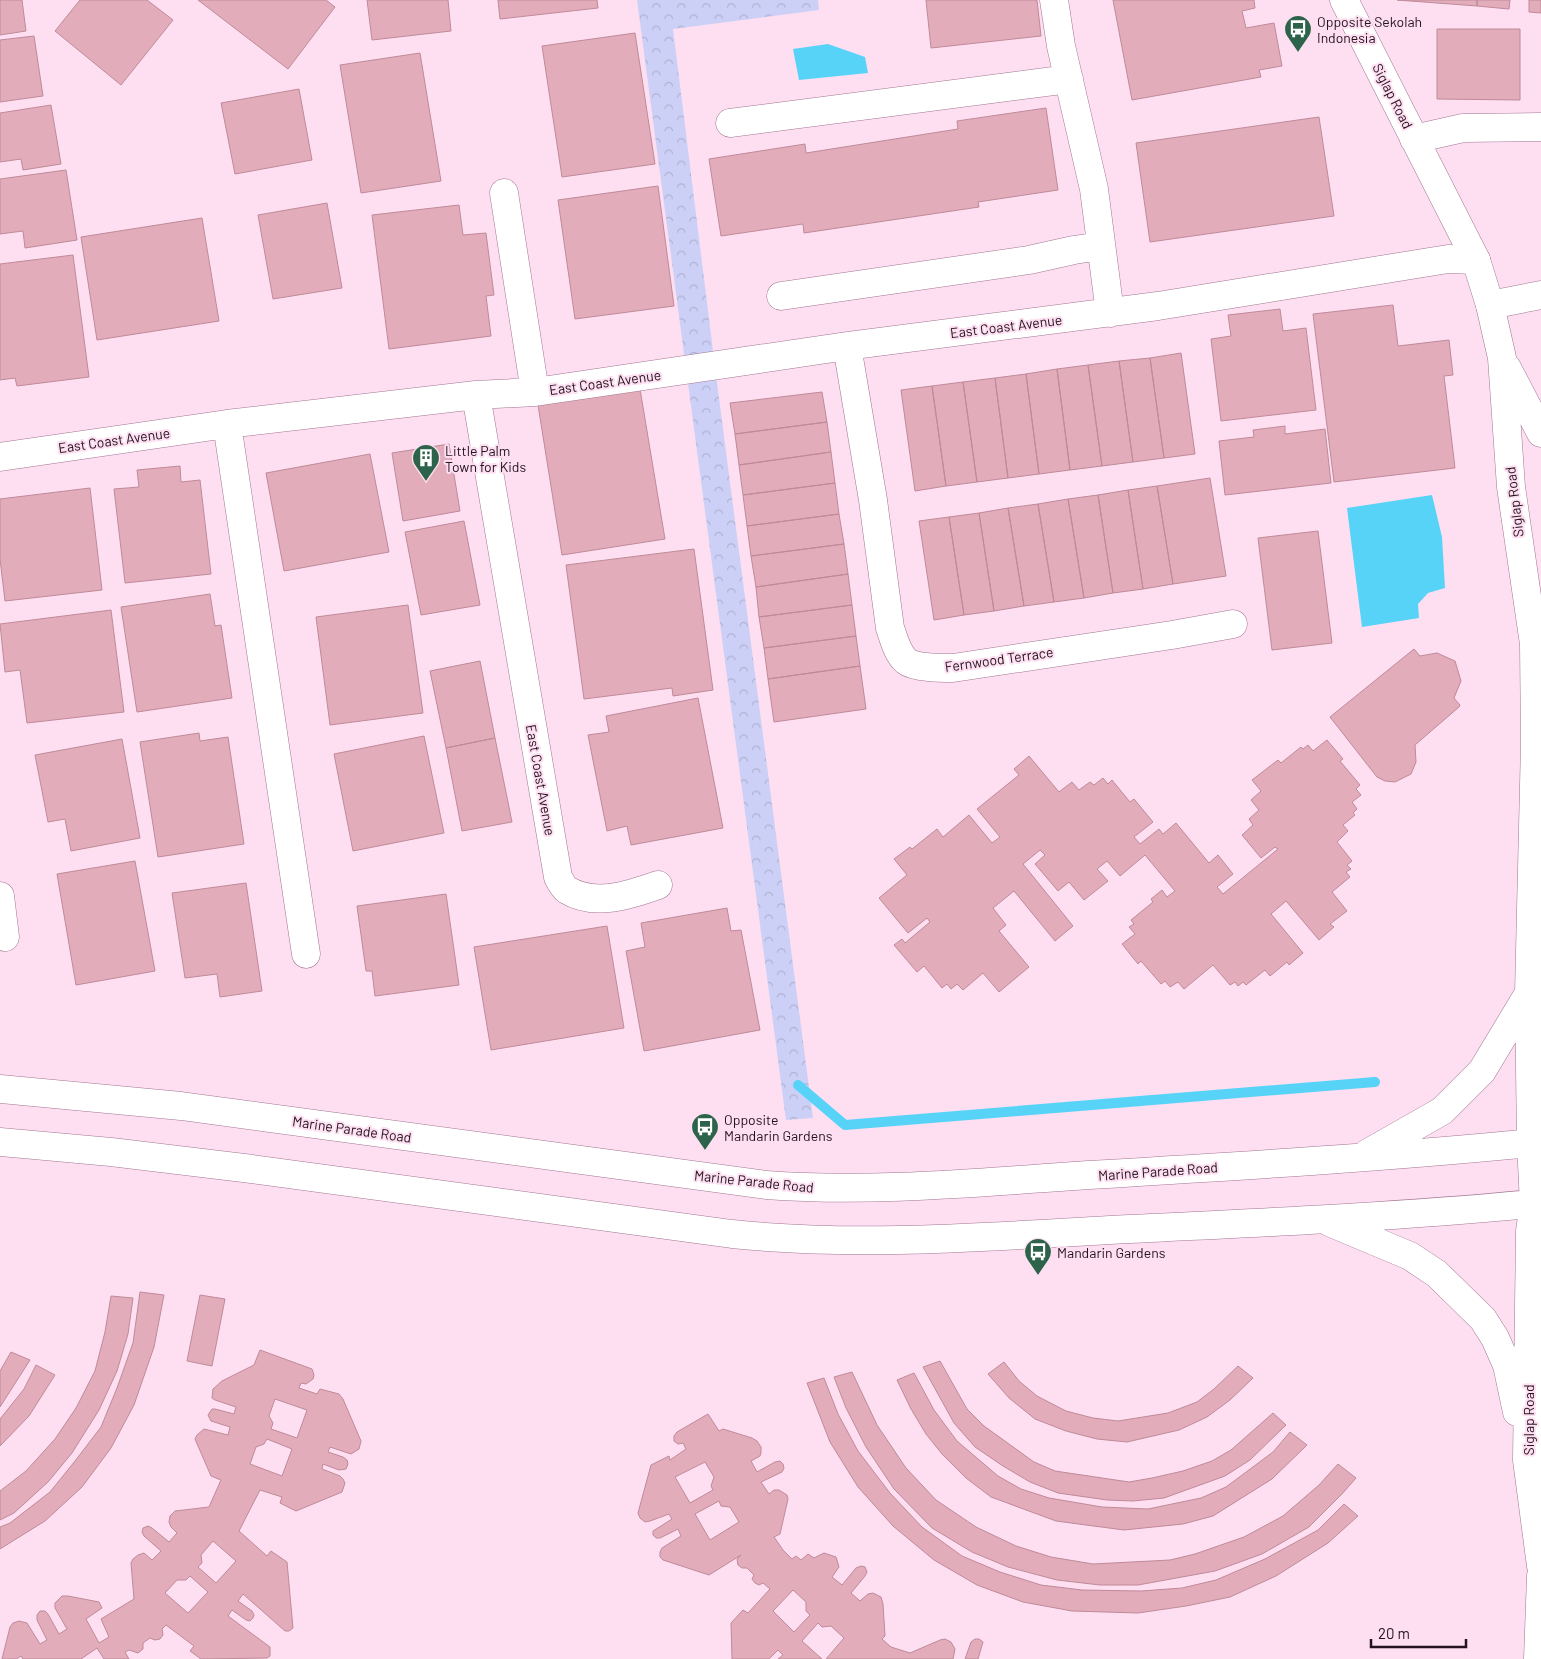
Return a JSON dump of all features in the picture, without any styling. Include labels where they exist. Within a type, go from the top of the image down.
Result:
[{"type":"main road","points":[[1054,0],[1069,79],[1094,189],[1110,313]]},
{"type":"main road","name":"Siglap Road","points":[[1344,0],[1476,260],[1490,305],[1502,358],[1511,487],[1538,644],[1529,993],[1538,1203],[1530,1232],[1528,1460],[1541,1566]]},
{"type":"main road","points":[[730,123],[1069,79]]},
{"type":"main road","name":"Siglap Road","points":[[1414,139],[1463,128],[1541,127]]},
{"type":"main road","name":"East Coast Avenue","points":[[504,193],[535,392]]},
{"type":"main road","points":[[781,296],[1030,260],[1101,246]]},
{"type":"main road","name":"East Coast Avenue","points":[[0,457],[227,424],[476,395],[535,392],[847,346],[1110,313],[1448,259],[1476,260]]},
{"type":"main road","points":[[1490,305],[1541,295]]},
{"type":"main road","name":"Fernwood Terrace","points":[[847,346],[873,500],[890,628],[897,648],[907,662],[928,667],[953,668],[1233,624]]},
{"type":"main road","name":"Siglap Road","points":[[1502,358],[1541,433]]},
{"type":"main road","name":"East Coast Avenue","points":[[476,395],[558,877],[565,889],[586,898],[609,898],[632,894],[658,885]]},
{"type":"main road","points":[[227,424],[306,954]]},
{"type":"main road","points":[[0,896],[5,937]]},
{"type":"main road","points":[[1360,1158],[1442,1111],[1482,1071],[1529,993]]},
{"type":"main road","name":"Marine Parade Road","points":[[0,1089],[182,1106],[756,1184],[805,1188],[911,1185],[1360,1158],[1536,1143]]},
{"type":"main road","points":[[0,1142],[111,1152],[252,1169],[722,1233],[800,1240],[868,1241],[963,1238],[1320,1219],[1538,1203]]},
{"type":"main road","points":[[1320,1219],[1410,1256],[1437,1274],[1483,1319],[1495,1338],[1507,1365],[1528,1460]]},
{"type":"main road","points":[[1538,1659],[1541,1576]]},
{"type":"green space","points":[[637,0],[818,0],[819,10],[673,29],[813,1118],[786,1120]]},
{"type":"water","points":[[828,44],[865,57],[868,73],[799,80],[793,49]]},
{"type":"water","points":[[1432,495],[1442,537],[1445,588],[1428,593],[1418,604],[1419,618],[1362,627],[1347,508]]},
{"type":"building","points":[[0,0],[22,0],[26,31],[0,35]]},
{"type":"building","points":[[80,0],[147,0],[173,20],[121,85],[55,31]]},
{"type":"building","points":[[198,0],[326,0],[335,7],[288,69]]},
{"type":"building","points":[[367,0],[448,0],[451,31],[372,40]]},
{"type":"building","points":[[498,0],[597,0],[598,8],[500,19]]},
{"type":"building","points":[[926,0],[1037,0],[1041,36],[931,48]]},
{"type":"building","points":[[1113,0],[1254,0],[1255,8],[1242,11],[1246,28],[1274,23],[1282,66],[1259,70],[1261,77],[1132,100]]},
{"type":"building","points":[[1397,0],[1477,0],[1477,6]]},
{"type":"building","points":[[1477,0],[1510,0],[1509,9],[1477,6]]},
{"type":"building","points":[[1529,0],[1541,0],[1541,13],[1529,12]]},
{"type":"building","points":[[1437,29],[1520,29],[1520,100],[1437,99]]},
{"type":"building","points":[[635,33],[655,164],[562,177],[542,46]]},
{"type":"building","points":[[34,36],[43,96],[0,102],[0,40]]},
{"type":"building","points":[[420,53],[441,181],[361,193],[340,65]]},
{"type":"building","points":[[299,89],[312,160],[235,174],[221,103]]},
{"type":"building","points":[[51,105],[61,164],[23,170],[21,159],[0,162],[0,113]]},
{"type":"building","points":[[1046,108],[1058,190],[978,202],[979,207],[804,233],[803,224],[721,236],[709,159],[805,144],[806,153],[958,129],[957,121]]},
{"type":"building","points":[[1319,117],[1334,216],[1150,242],[1136,143]]},
{"type":"building","points":[[66,170],[77,240],[25,248],[23,231],[0,234],[0,179]]},
{"type":"building","points":[[658,186],[674,306],[575,319],[558,200]]},
{"type":"building","points":[[327,203],[342,288],[273,299],[258,215]]},
{"type":"building","points":[[459,205],[463,235],[486,233],[494,295],[486,296],[491,336],[389,349],[372,215]]},
{"type":"building","points":[[202,218],[219,321],[97,340],[81,237]]},
{"type":"building","points":[[73,255],[89,377],[17,386],[15,378],[0,380],[0,264]]},
{"type":"building","points":[[1393,305],[1398,346],[1449,340],[1453,375],[1444,376],[1455,468],[1334,482],[1313,314]]},
{"type":"building","points":[[1280,309],[1283,331],[1306,328],[1316,410],[1221,421],[1211,339],[1231,336],[1228,315]]},
{"type":"building","points":[[1181,353],[1195,454],[1164,458],[1150,358]]},
{"type":"building","points":[[1150,358],[1164,458],[1133,462],[1119,361]]},
{"type":"building","points":[[1119,361],[1133,462],[1102,466],[1088,365]]},
{"type":"building","points":[[1088,365],[1102,466],[1070,470],[1057,369]]},
{"type":"building","points":[[1057,369],[1070,470],[1039,474],[1026,374]]},
{"type":"building","points":[[1026,374],[1039,474],[1008,478],[995,378]]},
{"type":"building","points":[[995,378],[1008,478],[977,482],[963,382]]},
{"type":"building","points":[[963,382],[977,482],[946,486],[932,386]]},
{"type":"building","points":[[932,386],[946,486],[915,491],[901,390]]},
{"type":"building","points":[[640,389],[665,539],[562,555],[538,405]]},
{"type":"building","points":[[822,392],[827,422],[735,434],[730,403]]},
{"type":"building","points":[[827,422],[831,452],[739,465],[735,434]]},
{"type":"building","points":[[1285,426],[1285,434],[1325,429],[1331,483],[1225,495],[1219,441],[1254,437],[1253,430]]},
{"type":"building","name":"Little Palm Town for Kids","points":[[449,444],[460,511],[403,521],[392,453]]},
{"type":"building","points":[[831,452],[835,483],[743,495],[739,465]]},
{"type":"building","points":[[370,454],[389,552],[284,571],[266,473]]},
{"type":"building","points":[[180,466],[181,482],[200,480],[211,574],[125,583],[114,489],[139,487],[137,470]]},
{"type":"building","points":[[1210,478],[1226,576],[1173,584],[1157,486]]},
{"type":"building","points":[[835,483],[839,514],[747,526],[743,495]]},
{"type":"building","points":[[1157,486],[1173,584],[1143,589],[1128,490]]},
{"type":"building","points":[[90,488],[102,590],[5,601],[0,559],[0,499]]},
{"type":"building","points":[[1128,490],[1143,589],[1113,593],[1098,495]]},
{"type":"building","points":[[1098,495],[1113,593],[1084,598],[1068,499]]},
{"type":"building","points":[[1068,499],[1084,598],[1054,602],[1038,504]]},
{"type":"building","points":[[1038,504],[1054,602],[1024,606],[1008,508]]},
{"type":"building","points":[[1008,508],[1024,606],[994,611],[979,513]]},
{"type":"building","points":[[979,513],[994,611],[964,615],[949,517]]},
{"type":"building","points":[[839,514],[844,544],[751,556],[747,526]]},
{"type":"building","points":[[949,517],[964,615],[934,620],[919,521]]},
{"type":"building","points":[[464,521],[480,605],[421,615],[405,532]]},
{"type":"building","points":[[1318,531],[1332,643],[1272,650],[1258,538]]},
{"type":"building","points":[[844,544],[848,574],[756,587],[751,556]]},
{"type":"building","points":[[694,549],[713,690],[673,696],[672,688],[584,699],[566,565]]},
{"type":"building","points":[[848,574],[852,605],[759,617],[756,587]]},
{"type":"building","points":[[210,594],[215,626],[221,625],[232,698],[137,712],[121,607]]},
{"type":"building","points":[[408,605],[423,713],[330,725],[316,617]]},
{"type":"building","points":[[852,605],[856,636],[764,648],[759,617]]},
{"type":"building","points":[[111,610],[124,712],[27,723],[20,670],[5,672],[0,624]]},
{"type":"building","points":[[856,636],[860,666],[768,679],[764,648]]},
{"type":"building","points":[[1414,649],[1420,656],[1437,653],[1455,661],[1461,681],[1454,698],[1460,705],[1415,745],[1416,762],[1411,774],[1395,782],[1385,781],[1377,777],[1330,717]]},
{"type":"building","points":[[480,661],[495,738],[446,748],[430,671]]},
{"type":"building","points":[[860,666],[866,709],[774,722],[768,679]]},
{"type":"building","points":[[698,698],[723,828],[631,845],[627,826],[607,831],[588,735],[609,732],[606,716]]},
{"type":"building","points":[[199,733],[200,741],[228,737],[244,844],[158,857],[140,742]]},
{"type":"building","points":[[424,736],[444,833],[353,851],[334,754]]},
{"type":"building","points":[[495,738],[512,822],[462,831],[446,748]]},
{"type":"building","points":[[122,739],[140,838],[71,851],[65,819],[48,822],[35,755]]},
{"type":"building","points":[[1327,740],[1343,759],[1340,761],[1360,785],[1356,789],[1361,795],[1352,802],[1357,809],[1353,813],[1355,815],[1343,825],[1348,831],[1337,842],[1352,861],[1347,865],[1351,869],[1346,872],[1350,877],[1332,892],[1347,911],[1330,924],[1334,927],[1319,940],[1286,901],[1271,914],[1303,953],[1289,965],[1287,962],[1270,976],[1265,970],[1246,985],[1243,982],[1238,986],[1235,982],[1230,985],[1213,965],[1184,989],[1178,982],[1170,987],[1165,981],[1161,984],[1141,961],[1138,964],[1122,944],[1135,934],[1129,927],[1134,924],[1131,920],[1153,902],[1151,899],[1162,890],[1167,897],[1175,891],[1145,855],[1120,876],[1107,861],[1097,869],[1108,881],[1084,900],[1069,882],[1058,891],[1035,864],[1045,855],[1040,850],[1023,864],[1073,926],[1055,941],[1014,891],[993,908],[1006,925],[999,931],[1029,967],[999,992],[983,973],[963,990],[957,984],[951,989],[947,984],[942,988],[924,966],[917,972],[894,945],[902,939],[905,943],[930,922],[927,918],[908,933],[879,898],[907,875],[894,859],[910,847],[912,849],[937,829],[943,837],[969,815],[992,843],[1000,837],[977,809],[1019,775],[1014,769],[1029,756],[1059,792],[1072,782],[1079,790],[1090,782],[1094,785],[1103,778],[1108,784],[1112,780],[1130,802],[1134,799],[1153,822],[1134,837],[1140,844],[1159,829],[1163,834],[1176,823],[1209,863],[1218,855],[1233,874],[1217,887],[1223,894],[1278,849],[1275,847],[1261,858],[1242,835],[1253,825],[1249,819],[1259,810],[1251,800],[1261,791],[1252,780],[1278,760],[1281,763],[1301,747],[1303,749],[1308,745],[1313,751]]},
{"type":"building","points":[[135,861],[155,971],[76,985],[57,874]]},
{"type":"building","points":[[246,883],[262,991],[220,997],[217,974],[185,978],[172,893]]},
{"type":"building","points":[[446,894],[459,985],[375,996],[372,971],[366,971],[357,906]]},
{"type":"building","points":[[727,908],[731,931],[741,930],[760,1030],[644,1051],[626,951],[645,947],[641,923]]},
{"type":"building","points":[[607,926],[624,1028],[491,1050],[474,947]]},
{"type":"building","points":[[140,1292],[164,1295],[154,1347],[134,1405],[111,1448],[82,1487],[45,1521],[0,1549],[0,1527],[10,1523],[50,1492],[101,1427],[133,1343]]},
{"type":"building","points":[[200,1295],[225,1299],[212,1366],[187,1361]]},
{"type":"building","points":[[111,1296],[133,1298],[128,1334],[117,1371],[99,1410],[72,1453],[48,1482],[14,1513],[0,1520],[0,1491],[26,1471],[55,1439],[76,1408],[95,1371],[105,1332]]},
{"type":"building","points":[[260,1350],[312,1369],[313,1379],[306,1384],[301,1383],[299,1388],[317,1394],[320,1389],[339,1394],[343,1399],[361,1441],[359,1449],[351,1454],[330,1447],[328,1452],[347,1460],[346,1469],[339,1470],[323,1464],[322,1469],[343,1479],[345,1483],[342,1492],[296,1511],[280,1503],[282,1497],[260,1490],[239,1531],[267,1556],[271,1551],[287,1562],[293,1628],[285,1631],[243,1594],[238,1601],[252,1611],[253,1618],[250,1621],[246,1620],[232,1610],[228,1616],[270,1647],[270,1656],[267,1658],[201,1659],[190,1651],[194,1646],[166,1625],[162,1629],[163,1635],[160,1639],[150,1638],[143,1643],[143,1649],[138,1653],[129,1650],[125,1652],[129,1659],[104,1659],[97,1648],[81,1659],[23,1659],[21,1656],[16,1659],[2,1659],[10,1627],[13,1623],[19,1621],[27,1623],[40,1644],[47,1640],[37,1620],[37,1615],[40,1611],[45,1611],[48,1614],[59,1634],[67,1629],[55,1608],[55,1603],[62,1596],[99,1602],[102,1608],[86,1619],[99,1643],[109,1637],[101,1619],[134,1599],[131,1563],[133,1559],[144,1553],[152,1560],[161,1551],[144,1536],[143,1528],[148,1526],[152,1528],[169,1542],[177,1533],[169,1522],[170,1516],[175,1511],[209,1507],[221,1480],[211,1476],[195,1439],[204,1429],[228,1435],[230,1427],[211,1421],[208,1415],[212,1409],[234,1414],[236,1407],[212,1398],[213,1389],[222,1381],[254,1365]],"holes":[[[275,1399],[307,1410],[297,1438],[271,1429],[273,1423],[269,1416]],[[267,1439],[292,1449],[282,1476],[250,1464],[256,1447],[264,1444]],[[213,1541],[236,1561],[216,1583],[198,1567],[202,1563],[201,1555]],[[190,1576],[208,1592],[188,1613],[165,1593],[177,1580],[186,1580]]]},
{"type":"building","points":[[11,1352],[30,1360],[0,1407],[0,1371]]},
{"type":"building","points":[[940,1361],[967,1409],[984,1426],[1034,1462],[1055,1471],[1129,1482],[1152,1478],[1183,1471],[1212,1461],[1231,1450],[1273,1413],[1286,1425],[1250,1460],[1225,1476],[1164,1498],[1133,1501],[1107,1500],[1058,1493],[1030,1482],[975,1447],[954,1423],[923,1367]]},
{"type":"building","points":[[1004,1362],[1019,1381],[1037,1396],[1066,1411],[1093,1418],[1118,1421],[1168,1413],[1197,1402],[1238,1366],[1253,1378],[1230,1400],[1207,1417],[1179,1430],[1127,1442],[1097,1439],[1066,1431],[1035,1419],[1009,1398],[988,1374]]},
{"type":"building","points":[[36,1365],[55,1375],[29,1416],[0,1446],[0,1419],[24,1389]]},
{"type":"building","points":[[852,1372],[877,1425],[906,1468],[936,1500],[976,1527],[1016,1546],[1051,1557],[1093,1564],[1170,1560],[1195,1554],[1244,1537],[1283,1516],[1319,1485],[1338,1464],[1356,1478],[1309,1527],[1262,1554],[1215,1571],[1138,1585],[1100,1585],[1057,1580],[1008,1567],[972,1552],[932,1528],[894,1489],[866,1447],[846,1408],[834,1377]]},
{"type":"building","points":[[914,1373],[934,1410],[957,1441],[998,1476],[1021,1489],[1049,1498],[1102,1507],[1148,1509],[1201,1498],[1226,1487],[1273,1452],[1290,1432],[1307,1445],[1272,1479],[1213,1516],[1183,1524],[1124,1530],[1056,1521],[991,1497],[966,1478],[942,1454],[926,1434],[897,1380]]},
{"type":"building","points":[[824,1378],[838,1414],[858,1451],[890,1493],[922,1527],[962,1556],[1000,1572],[1041,1585],[1082,1590],[1141,1591],[1182,1588],[1216,1580],[1265,1559],[1318,1530],[1344,1504],[1358,1516],[1328,1543],[1276,1576],[1230,1597],[1138,1613],[1072,1611],[1023,1602],[977,1585],[934,1560],[893,1526],[858,1487],[830,1442],[807,1383]]},
{"type":"building","points":[[708,1414],[719,1431],[723,1429],[757,1441],[761,1447],[761,1453],[760,1456],[751,1461],[757,1472],[780,1461],[784,1468],[782,1472],[761,1482],[769,1494],[774,1490],[779,1490],[787,1495],[788,1499],[780,1534],[774,1537],[783,1550],[792,1559],[796,1556],[801,1560],[808,1554],[814,1558],[824,1553],[836,1557],[839,1567],[832,1577],[842,1585],[856,1568],[865,1567],[867,1572],[865,1576],[851,1593],[860,1601],[868,1594],[873,1593],[881,1597],[885,1636],[882,1639],[891,1647],[910,1653],[945,1639],[951,1642],[955,1649],[953,1659],[826,1659],[844,1638],[831,1626],[822,1627],[818,1623],[802,1641],[822,1659],[778,1659],[783,1655],[778,1650],[769,1659],[732,1659],[731,1623],[743,1610],[748,1613],[770,1589],[763,1583],[759,1585],[755,1583],[752,1579],[754,1575],[747,1568],[742,1568],[738,1565],[737,1559],[741,1555],[709,1575],[663,1560],[660,1557],[660,1552],[662,1548],[681,1536],[678,1529],[660,1538],[656,1538],[653,1535],[653,1531],[672,1519],[669,1514],[645,1522],[638,1513],[651,1465],[669,1456],[670,1460],[686,1449],[683,1443],[678,1444],[674,1441],[674,1436],[677,1432]],"holes":[[[705,1462],[714,1477],[711,1486],[713,1490],[690,1503],[675,1477]],[[719,1501],[721,1506],[730,1507],[739,1522],[710,1540],[695,1514]],[[793,1590],[806,1602],[806,1611],[810,1615],[794,1632],[773,1611]]]},
{"type":"building","points":[[975,1639],[983,1642],[978,1659],[965,1659],[971,1642]]},
{"type":"waterway","points":[[798,1085],[845,1125],[1375,1082]]},
{"type":"place","name":"Opposite Sekolah Indonesia","points":[[1298,53]]},
{"type":"place","name":"Little Palm Town for Kids","points":[[426,482]]},
{"type":"place","name":"Opposite Mandarin Gardens","points":[[705,1151]]},
{"type":"place","name":"Mandarin Gardens","points":[[1038,1276]]}]
